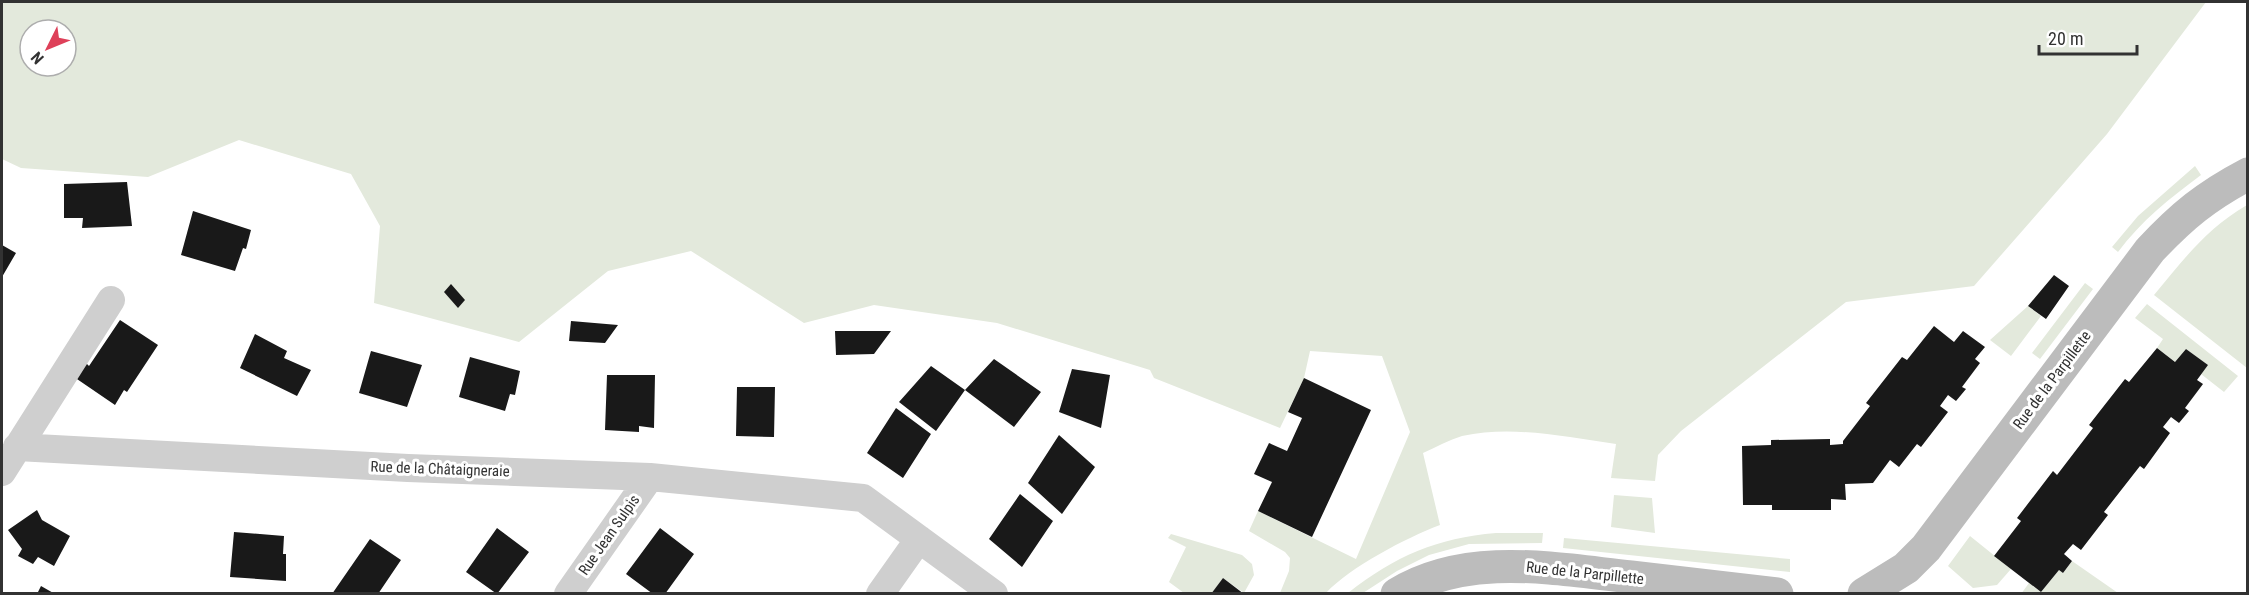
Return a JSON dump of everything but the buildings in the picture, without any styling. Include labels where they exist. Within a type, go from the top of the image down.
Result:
[{"type":"street","name":"Rue de la Parpillette","points":[[1864,594],[1906,568],[1926,548],[2150,250],[2182,217],[2221,188],[2247,174]]},
{"type":"street","points":[[2,472],[111,300]]},
{"type":"street","name":"Rue de la Châtaigneraie","points":[[17,447],[408,468],[650,477],[863,498],[919,539]]},
{"type":"street","name":"Rue Jean Sulpis","points":[[568,594],[650,477]]},
{"type":"street","points":[[880,594],[919,539],[994,594]]},
{"type":"street","name":"Rue de la Parpillette","points":[[1397,594],[1417,582],[1462,570],[1515,566],[1778,594]]},
{"type":"shaded area","points":[[2,2],[2206,2],[2107,134],[1974,286],[1846,302],[1681,431],[1658,455],[1655,481],[1611,478],[1616,444],[1539,433],[1500,432],[1462,436],[1423,453],[1440,525],[1379,554],[1349,573],[1326,593],[1280,593],[1289,571],[1290,558],[1285,552],[1249,531],[1258,511],[1356,559],[1410,432],[1382,356],[1310,351],[1304,378],[1280,428],[1154,378],[1150,370],[997,323],[874,305],[804,323],[691,251],[608,271],[519,342],[374,303],[380,226],[351,174],[239,140],[148,177],[21,168],[2,159]]},
{"type":"shaded area","points":[[2195,166],[2201,175],[2156,210],[2118,252],[2112,247],[2138,216]]},
{"type":"shaded area","points":[[2247,205],[2247,368],[2154,295],[2207,235]]},
{"type":"shaded area","points":[[2085,283],[2093,289],[2040,359],[2032,353]]},
{"type":"shaded area","points":[[2147,304],[2238,376],[2224,392],[2201,374],[2208,365],[2186,349],[2175,362],[2157,348],[2163,339],[2135,318]]},
{"type":"shaded area","points":[[2028,306],[2041,316],[2011,356],[1990,340]]},
{"type":"shaded area","points":[[1614,495],[1652,498],[1655,533],[1611,527]]},
{"type":"shaded area","points":[[1496,533],[1543,533],[1542,543],[1469,544],[1429,555],[1397,571],[1363,593],[1348,593],[1383,569],[1417,551],[1455,539]]},
{"type":"shaded area","points":[[1171,534],[1242,555],[1252,564],[1254,575],[1244,593],[1223,578],[1212,593],[1184,593],[1169,582],[1186,547],[1168,538]]},
{"type":"shaded area","points":[[1970,536],[2011,569],[1997,585],[1973,588],[1948,566]]},
{"type":"shaded area","points":[[1564,538],[1790,559],[1790,572],[1563,548]]},
{"type":"shaded area","points":[[2072,561],[2118,593],[2021,594],[2029,583],[2041,592],[2059,570],[2063,573]]}]
